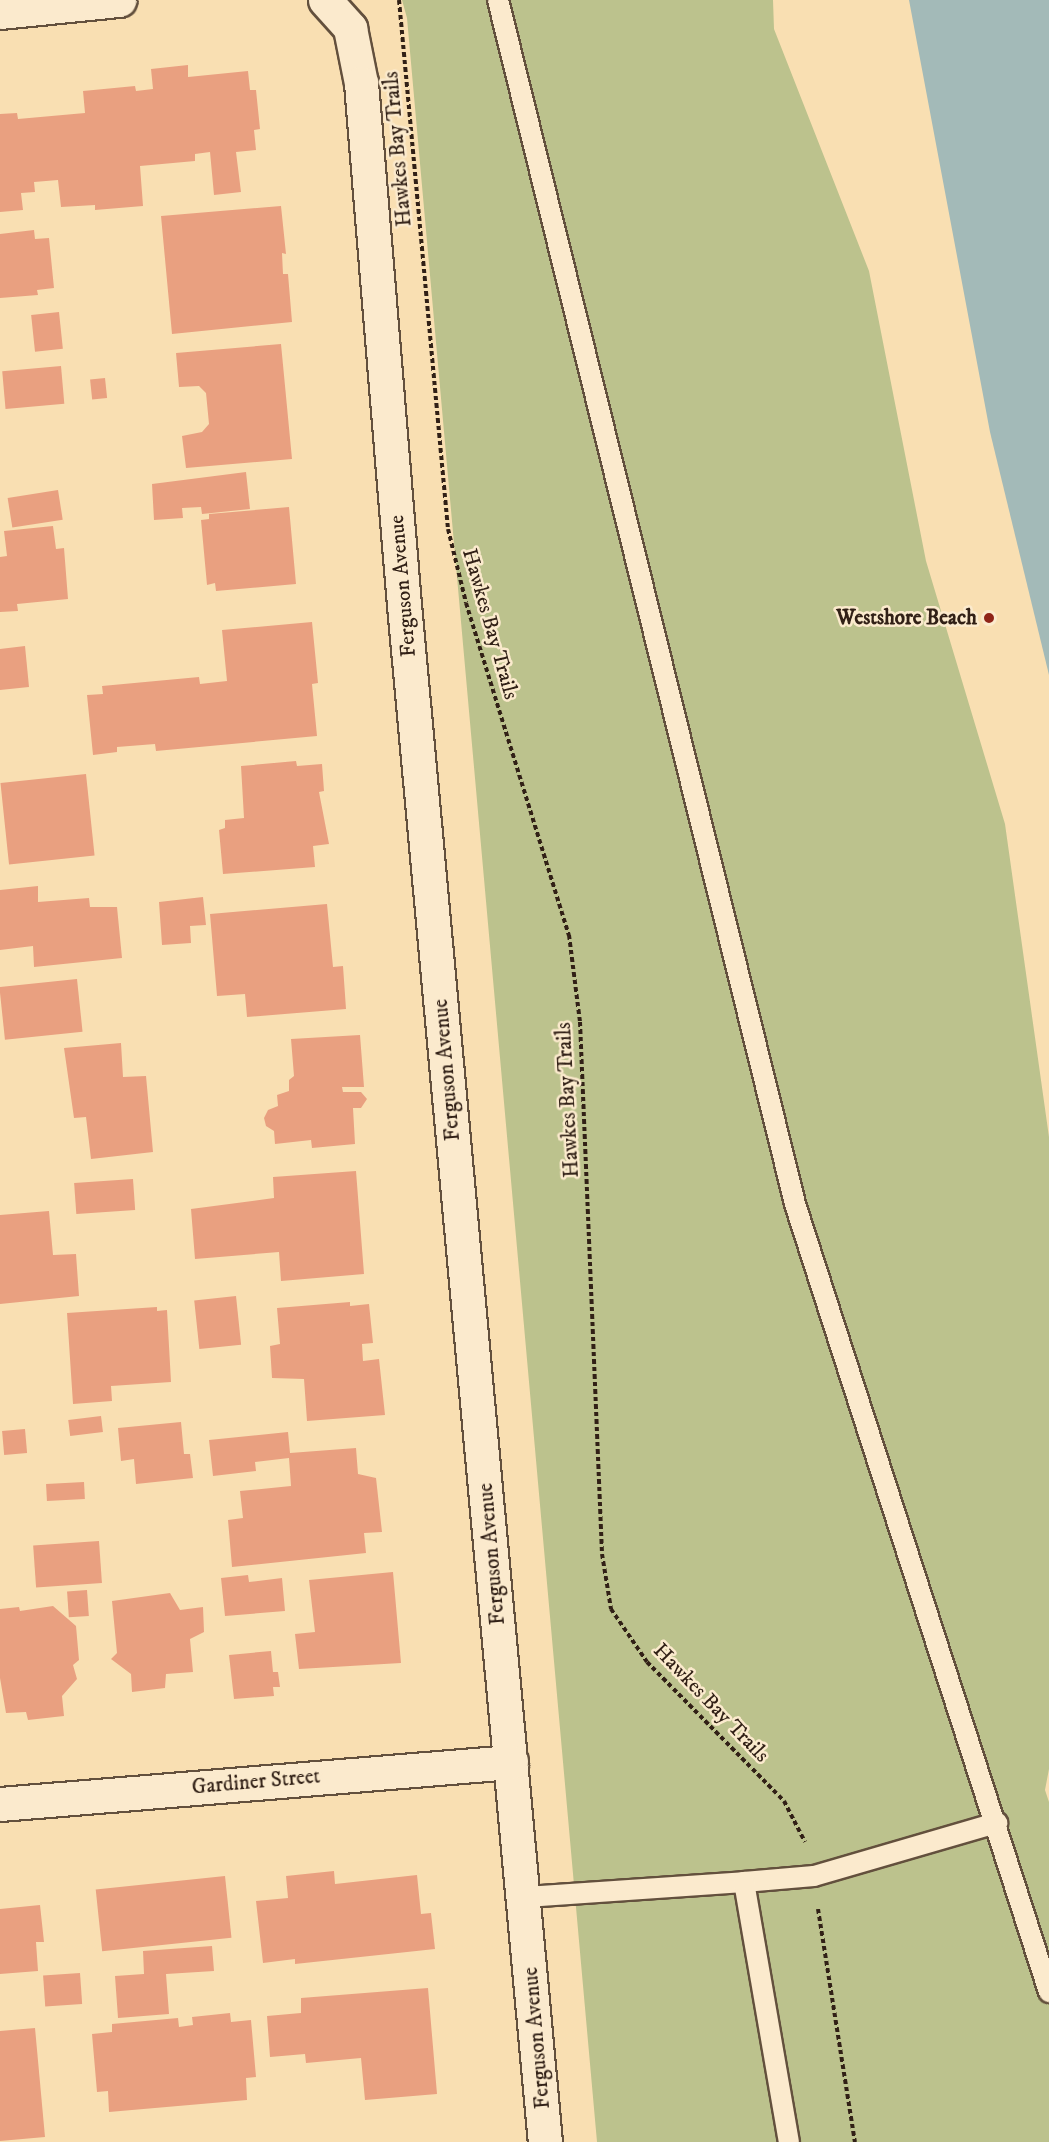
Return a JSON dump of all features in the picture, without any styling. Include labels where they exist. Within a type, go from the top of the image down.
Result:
[{"type":"street","points":[[0,12],[118,0]]},
{"type":"street","name":"Ferguson Avenue","points":[[329,2],[350,28],[361,83],[405,617],[525,1897],[545,2142]]},
{"type":"street","name":"Gardiner Street","points":[[0,1804],[511,1762]]},
{"type":"lane","points":[[498,0],[795,1204],[997,1823],[1049,1992]]},
{"type":"lane","points":[[525,1897],[814,1876],[997,1823]]},
{"type":"lane","points":[[744,1882],[789,2142]]},
{"type":"path","name":"Hawkes Bay Trails","points":[[399,0],[447,529],[466,603],[569,935],[580,1022],[602,1554],[611,1609],[647,1662],[784,1801],[805,1839],[814,1876],[855,2142]]},
{"type":"green space","points":[[402,0],[773,0],[774,29],[869,271],[926,561],[1005,824],[1049,1137],[1049,1769],[1045,1790],[1049,1802],[1049,2142],[597,2142],[407,18]]},
{"type":"water","points":[[909,0],[1049,0],[1049,675],[990,432]]},
{"type":"building","points":[[188,65],[188,77],[248,71],[250,90],[256,90],[260,129],[254,130],[256,150],[236,152],[241,192],[214,195],[210,152],[195,154],[195,161],[140,166],[143,206],[95,210],[95,205],[61,207],[58,180],[34,182],[35,192],[21,193],[23,210],[0,212],[0,114],[17,113],[18,119],[85,113],[83,91],[135,86],[136,91],[153,89],[151,69]]},
{"type":"building","points":[[281,206],[286,254],[282,253],[283,274],[288,274],[292,322],[172,334],[161,216]]},
{"type":"building","points":[[34,230],[35,239],[49,238],[54,288],[37,290],[38,295],[0,298],[0,234]]},
{"type":"building","points":[[59,312],[63,349],[35,352],[31,315]]},
{"type":"building","points":[[281,344],[292,459],[186,468],[182,436],[202,432],[209,424],[206,393],[199,386],[179,387],[176,353]]},
{"type":"building","points":[[61,366],[64,404],[6,409],[2,371]]},
{"type":"building","points":[[105,378],[107,398],[92,399],[90,380]]},
{"type":"building","points":[[246,472],[250,509],[202,514],[201,507],[182,508],[183,518],[154,520],[152,484]]},
{"type":"building","points":[[58,490],[63,520],[12,528],[8,498]]},
{"type":"building","points":[[289,507],[296,584],[216,591],[215,583],[207,585],[201,520],[209,519],[209,514]]},
{"type":"building","points":[[53,526],[56,549],[64,548],[68,599],[17,604],[18,611],[0,612],[0,557],[7,556],[4,531]]},
{"type":"building","points":[[312,622],[318,683],[312,684],[317,736],[156,751],[155,744],[117,747],[117,752],[93,755],[87,695],[103,694],[102,686],[199,677],[200,684],[227,681],[222,630]]},
{"type":"building","points":[[25,646],[29,687],[0,690],[0,649]]},
{"type":"building","points":[[296,761],[297,766],[322,764],[324,791],[319,792],[329,844],[313,846],[315,867],[223,874],[219,830],[225,828],[225,820],[244,818],[241,766]]},
{"type":"building","points":[[86,774],[95,856],[9,865],[0,783]]},
{"type":"building","points":[[38,886],[38,902],[89,898],[90,907],[117,907],[122,958],[34,967],[33,946],[0,950],[0,890]]},
{"type":"building","points":[[203,897],[206,925],[190,926],[191,943],[162,945],[159,902]]},
{"type":"building","points":[[327,904],[333,967],[343,966],[346,1009],[247,1017],[245,994],[217,996],[210,914]]},
{"type":"building","points":[[77,979],[83,1032],[5,1040],[0,987]]},
{"type":"building","points":[[360,1035],[364,1087],[342,1087],[343,1092],[361,1092],[367,1099],[361,1108],[353,1108],[355,1144],[312,1148],[311,1140],[275,1144],[274,1131],[266,1126],[264,1118],[268,1110],[278,1106],[277,1095],[289,1091],[289,1080],[294,1076],[291,1039]]},
{"type":"building","points":[[121,1043],[123,1077],[146,1076],[153,1152],[91,1159],[86,1117],[74,1118],[64,1048]]},
{"type":"building","points":[[356,1171],[364,1274],[281,1281],[279,1252],[195,1259],[191,1209],[274,1198],[273,1177]]},
{"type":"building","points":[[133,1179],[135,1210],[76,1214],[74,1183]]},
{"type":"building","points":[[49,1211],[53,1255],[76,1254],[79,1296],[0,1304],[0,1215]]},
{"type":"building","points":[[236,1296],[241,1345],[199,1349],[194,1300]]},
{"type":"building","points":[[350,1302],[350,1306],[369,1304],[373,1343],[362,1344],[363,1361],[379,1359],[385,1415],[307,1421],[304,1379],[272,1378],[270,1346],[280,1344],[277,1308]]},
{"type":"building","points":[[157,1307],[157,1311],[167,1310],[171,1382],[111,1386],[112,1401],[73,1404],[67,1313]]},
{"type":"building","points":[[101,1416],[103,1432],[70,1436],[68,1420]]},
{"type":"building","points":[[181,1422],[184,1454],[190,1454],[193,1478],[136,1484],[134,1459],[121,1461],[118,1428]]},
{"type":"building","points":[[25,1429],[27,1453],[4,1455],[2,1431]]},
{"type":"building","points":[[288,1432],[290,1453],[356,1448],[358,1474],[376,1478],[382,1532],[364,1533],[366,1553],[232,1567],[228,1520],[243,1518],[240,1491],[291,1486],[289,1458],[255,1462],[256,1471],[213,1476],[209,1440]]},
{"type":"building","points":[[84,1482],[85,1499],[47,1501],[46,1484]]},
{"type":"building","points":[[99,1541],[102,1583],[36,1588],[33,1546]]},
{"type":"building","points":[[393,1572],[401,1663],[299,1669],[295,1634],[315,1632],[309,1580]]},
{"type":"building","points":[[248,1575],[249,1582],[282,1578],[285,1611],[225,1616],[221,1578]]},
{"type":"building","points":[[87,1590],[89,1616],[69,1617],[67,1591]]},
{"type":"building","points":[[170,1593],[180,1610],[203,1607],[204,1632],[190,1639],[193,1672],[166,1674],[165,1688],[132,1692],[131,1674],[111,1659],[117,1653],[112,1601]]},
{"type":"building","points":[[53,1606],[76,1626],[79,1660],[73,1665],[77,1679],[62,1696],[64,1716],[28,1720],[26,1712],[6,1713],[0,1678],[0,1609],[19,1607],[20,1611]]},
{"type":"building","points":[[271,1651],[273,1672],[278,1672],[280,1687],[273,1687],[274,1696],[234,1699],[229,1655]]},
{"type":"building","points":[[334,1871],[335,1884],[417,1875],[421,1914],[431,1913],[435,1949],[295,1964],[295,1959],[263,1963],[256,1901],[288,1898],[286,1876]]},
{"type":"building","points":[[225,1876],[231,1938],[102,1951],[96,1890]]},
{"type":"building","points":[[40,1905],[44,1942],[36,1942],[38,1971],[0,1974],[0,1909]]},
{"type":"building","points":[[212,1946],[214,1971],[166,1974],[169,2014],[118,2018],[115,1976],[144,1974],[143,1951]]},
{"type":"building","points":[[80,1973],[82,2004],[45,2007],[43,1976]]},
{"type":"building","points":[[428,1988],[437,2094],[365,2100],[361,2058],[306,2063],[305,2054],[270,2057],[267,2016],[301,2013],[301,1998]]},
{"type":"building","points":[[230,2013],[231,2022],[251,2020],[256,2077],[246,2078],[247,2100],[109,2112],[108,2091],[97,2092],[92,2034],[112,2032],[112,2024],[178,2018],[179,2027],[193,2025],[192,2017]]},
{"type":"building","points":[[35,2028],[45,2137],[0,2141],[0,2031]]},
{"type":"place","name":"Westshore Beach","points":[[989,618]]}]
